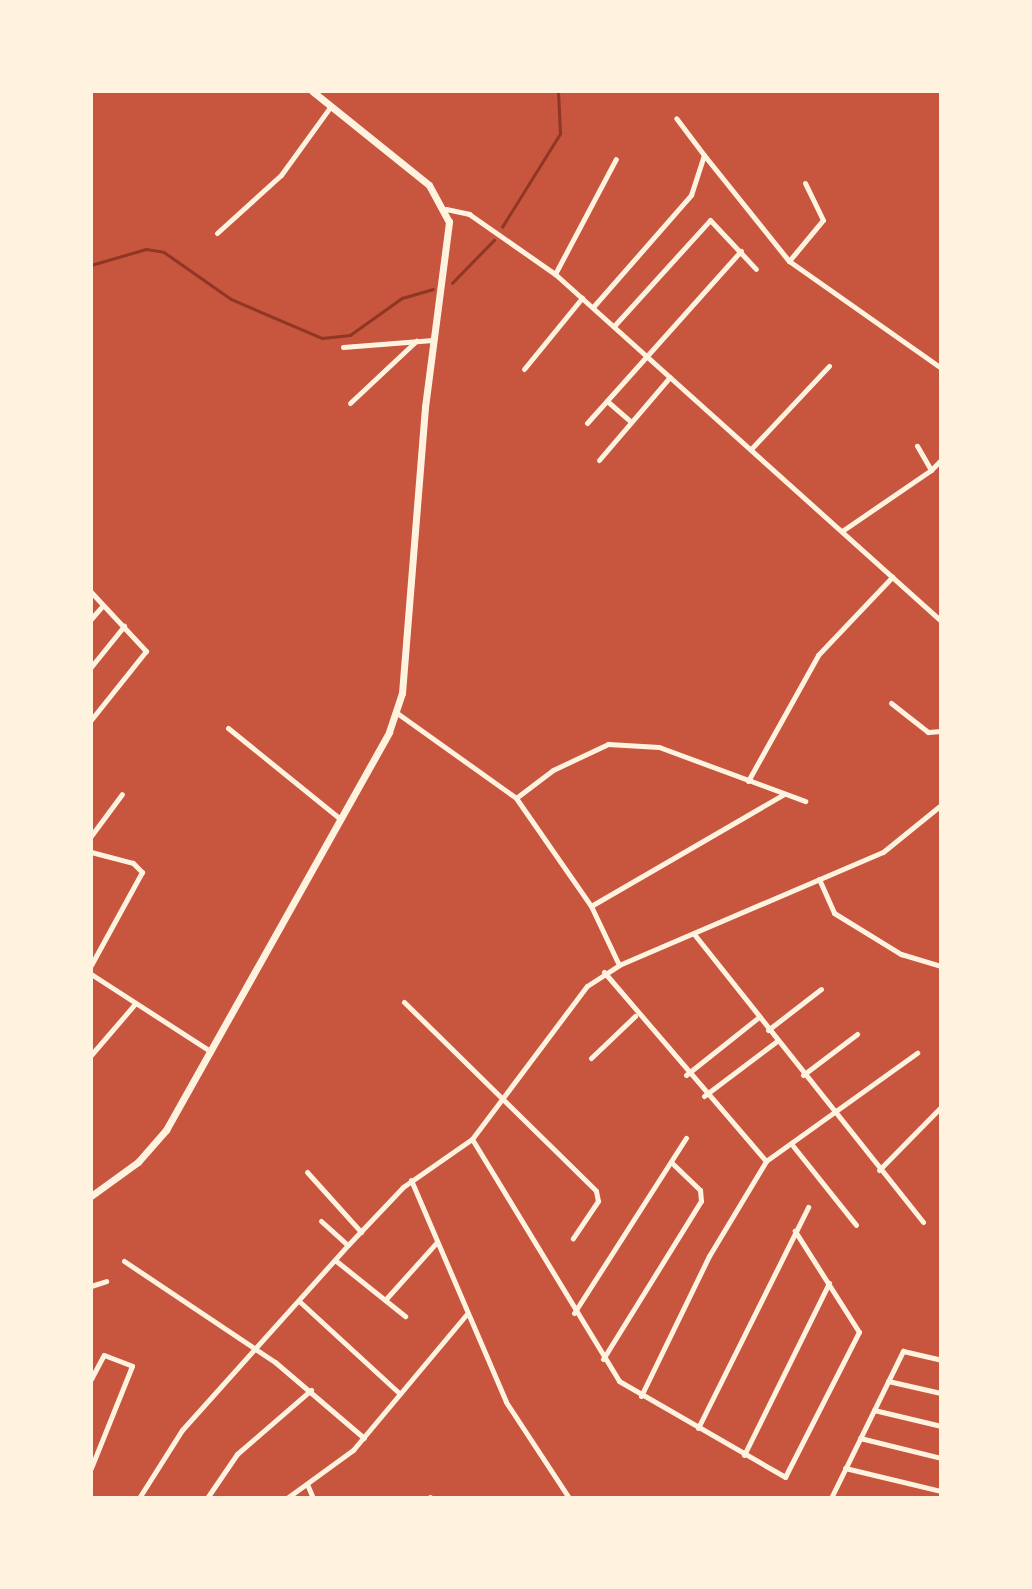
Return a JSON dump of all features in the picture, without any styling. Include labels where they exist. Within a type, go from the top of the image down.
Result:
[{"type":"main road","points":[[91,1196],[158,1143],[397,713],[433,340],[449,230],[446,209],[422,178],[313,91]]},
{"type":"street","points":[[217,233],[281,176],[331,106]]},
{"type":"street","points":[[676,118],[789,261],[941,368]]},
{"type":"street","points":[[593,307],[688,200],[704,155]]},
{"type":"street","points":[[555,274],[616,159]]},
{"type":"street","points":[[789,261],[823,220],[805,183]]},
{"type":"street","points":[[446,209],[469,214],[555,274],[941,621]]},
{"type":"street","points":[[614,326],[708,222],[716,222],[756,269]]},
{"type":"street","points":[[587,424],[741,251]]},
{"type":"street","points":[[524,369],[582,298]]},
{"type":"street","points":[[343,347],[433,340]]},
{"type":"street","points":[[350,403],[416,341]]},
{"type":"street","points":[[751,449],[828,366]]},
{"type":"street","points":[[599,460],[670,377]]},
{"type":"street","points":[[607,401],[630,421]]},
{"type":"street","points":[[917,446],[931,470]]},
{"type":"street","points":[[842,531],[931,470],[941,460]]},
{"type":"street","points":[[748,781],[818,655],[892,577]]},
{"type":"street","points":[[91,592],[124,626],[146,654],[91,720]]},
{"type":"street","points":[[91,619],[103,604]]},
{"type":"street","points":[[91,667],[124,626]]},
{"type":"street","points":[[891,703],[928,732],[941,731]]},
{"type":"street","points":[[397,713],[516,798],[591,906],[619,965]]},
{"type":"street","points":[[228,728],[339,818]]},
{"type":"street","points":[[516,798],[553,770],[608,744],[659,747],[805,802]]},
{"type":"street","points":[[91,836],[122,794]]},
{"type":"street","points":[[591,906],[785,794]]},
{"type":"street","points":[[139,1498],[182,1430],[258,1350],[348,1245],[411,1180],[472,1139],[579,994],[604,972],[901,842],[941,805]]},
{"type":"street","points":[[91,852],[133,863],[142,872],[91,965]]},
{"type":"street","points":[[819,879],[834,913],[901,954],[941,966]]},
{"type":"street","points":[[694,934],[803,1075],[923,1222]]},
{"type":"street","points":[[604,972],[635,1016],[704,1096],[766,1161]]},
{"type":"street","points":[[91,974],[134,1005],[210,1051]]},
{"type":"street","points":[[768,1030],[821,989]]},
{"type":"street","points":[[404,1002],[499,1101],[598,1194],[573,1238]]},
{"type":"street","points":[[91,1055],[134,1005]]},
{"type":"street","points":[[591,1058],[635,1016]]},
{"type":"street","points":[[686,1074],[759,1017]]},
{"type":"street","points":[[803,1075],[857,1034]]},
{"type":"street","points":[[704,1096],[777,1041]]},
{"type":"street","points":[[641,1396],[709,1256],[766,1161],[793,1146],[917,1053]]},
{"type":"street","points":[[879,1170],[941,1107]]},
{"type":"street","points":[[574,1313],[686,1138]]},
{"type":"street","points":[[472,1139],[574,1313],[619,1381],[785,1477],[799,1457],[859,1332],[795,1231]]},
{"type":"street","points":[[793,1146],[856,1225]]},
{"type":"street","points":[[603,1359],[701,1201],[700,1190],[671,1162]]},
{"type":"street","points":[[307,1172],[361,1233]]},
{"type":"street","points":[[411,1180],[466,1315],[514,1417],[569,1498]]},
{"type":"street","points":[[698,1427],[808,1207]]},
{"type":"street","points":[[321,1221],[348,1245]]},
{"type":"street","points":[[385,1300],[437,1242]]},
{"type":"street","points":[[335,1260],[405,1316]]},
{"type":"street","points":[[124,1261],[258,1350],[311,1390],[364,1438]]},
{"type":"street","points":[[91,1286],[106,1281]]},
{"type":"street","points":[[744,1455],[829,1283]]},
{"type":"street","points":[[299,1301],[400,1394]]},
{"type":"street","points":[[287,1498],[364,1438],[466,1315]]},
{"type":"street","points":[[831,1498],[903,1351],[941,1360]]},
{"type":"street","points":[[91,1379],[104,1355],[132,1366],[91,1468]]},
{"type":"street","points":[[888,1381],[941,1393]]},
{"type":"street","points":[[207,1498],[237,1454],[311,1390]]},
{"type":"street","points":[[874,1410],[941,1426]]},
{"type":"street","points":[[860,1438],[941,1458]]},
{"type":"street","points":[[845,1468],[941,1492]]},
{"type":"street","points":[[307,1484],[313,1498]]},
{"type":"waterway","points":[[502,227],[560,134],[558,91]]},
{"type":"waterway","points":[[452,283],[494,240]]},
{"type":"waterway","points":[[91,265],[146,249],[164,252],[231,299],[322,338],[350,335],[402,298],[433,289]]}]
